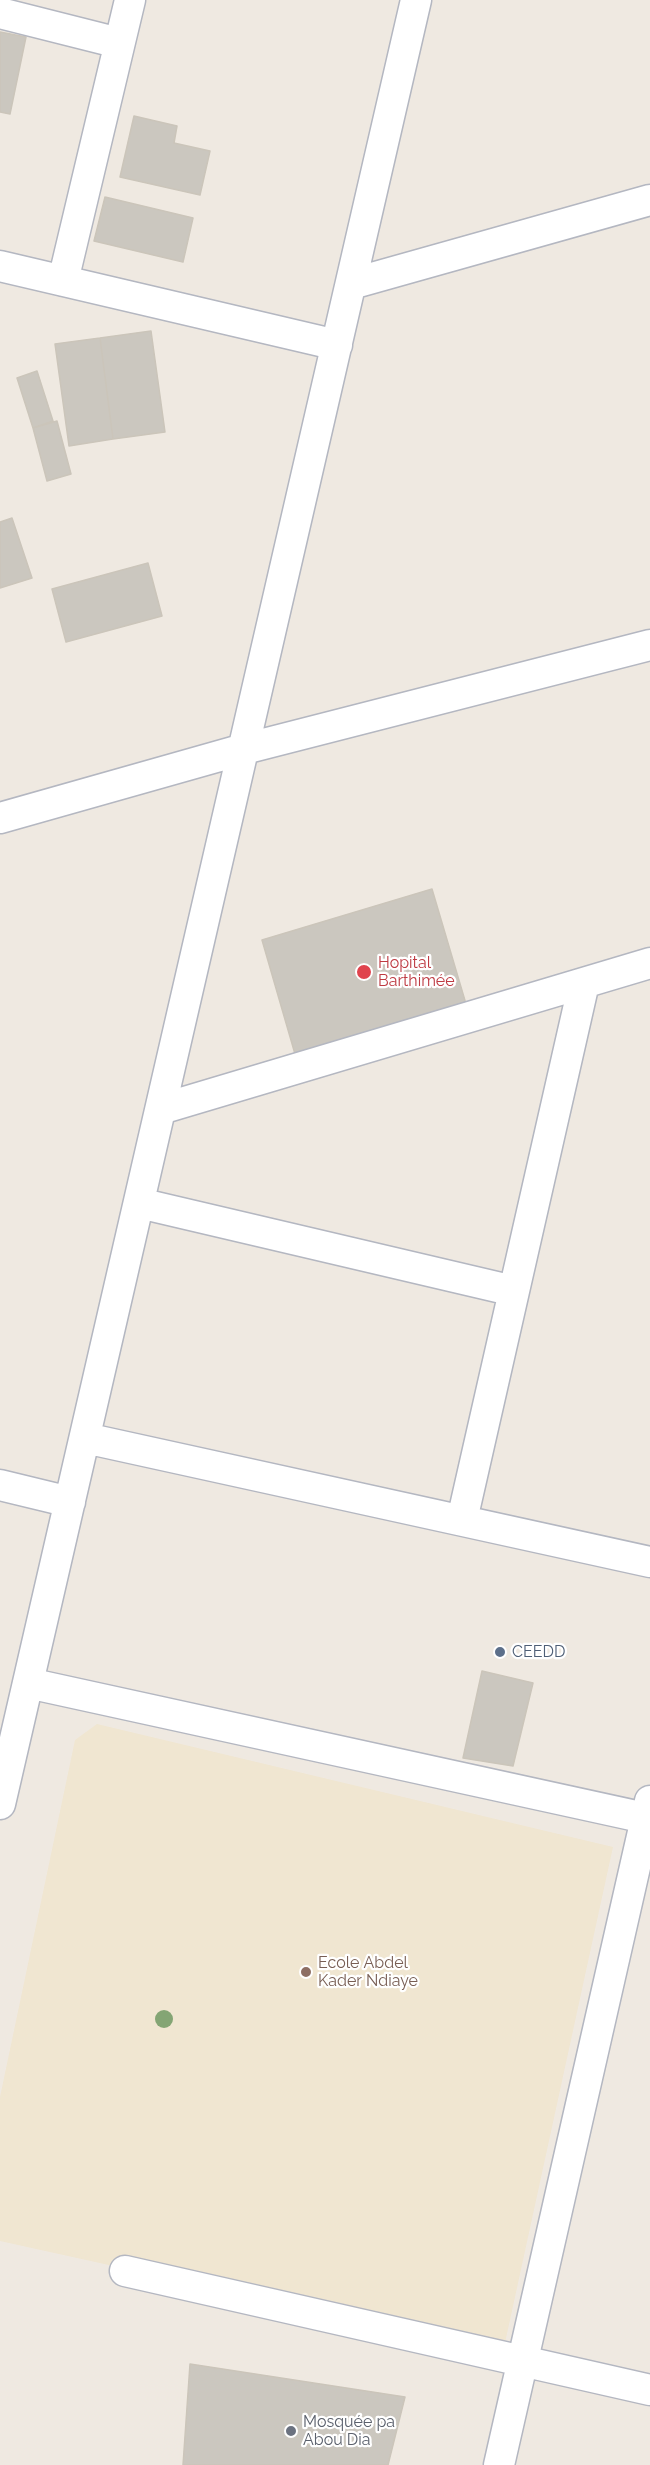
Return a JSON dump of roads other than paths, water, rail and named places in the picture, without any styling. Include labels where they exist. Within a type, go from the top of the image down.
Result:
[{"type":"street","points":[[63,281],[130,0]]},
{"type":"street","points":[[0,1804],[416,0]]},
{"type":"street","points":[[17,10],[119,43]]},
{"type":"street","points":[[351,284],[650,200]]},
{"type":"street","points":[[0,266],[337,345]]},
{"type":"street","points":[[0,818],[244,749],[650,645]]},
{"type":"street","points":[[161,1109],[650,963]]},
{"type":"street","points":[[462,1520],[584,983]]},
{"type":"street","points":[[139,1203],[514,1291]]},
{"type":"street","points":[[85,1438],[650,1562]]},
{"type":"street","points":[[0,1485],[70,1502]]},
{"type":"street","points":[[28,1683],[649,1812],[499,2465]]},
{"type":"street","points":[[125,2271],[650,2390]]},
{"type":"place","name":"Hopital Barthimée","points":[[364,972]]},
{"type":"place","name":"CEEDD","points":[[500,1652]]},
{"type":"place","name":"Ecole Abdel Kader Ndiaye","points":[[306,1972]]},
{"type":"place","name":"Mosquée pa Abou Dia","points":[[291,2431]]}]
